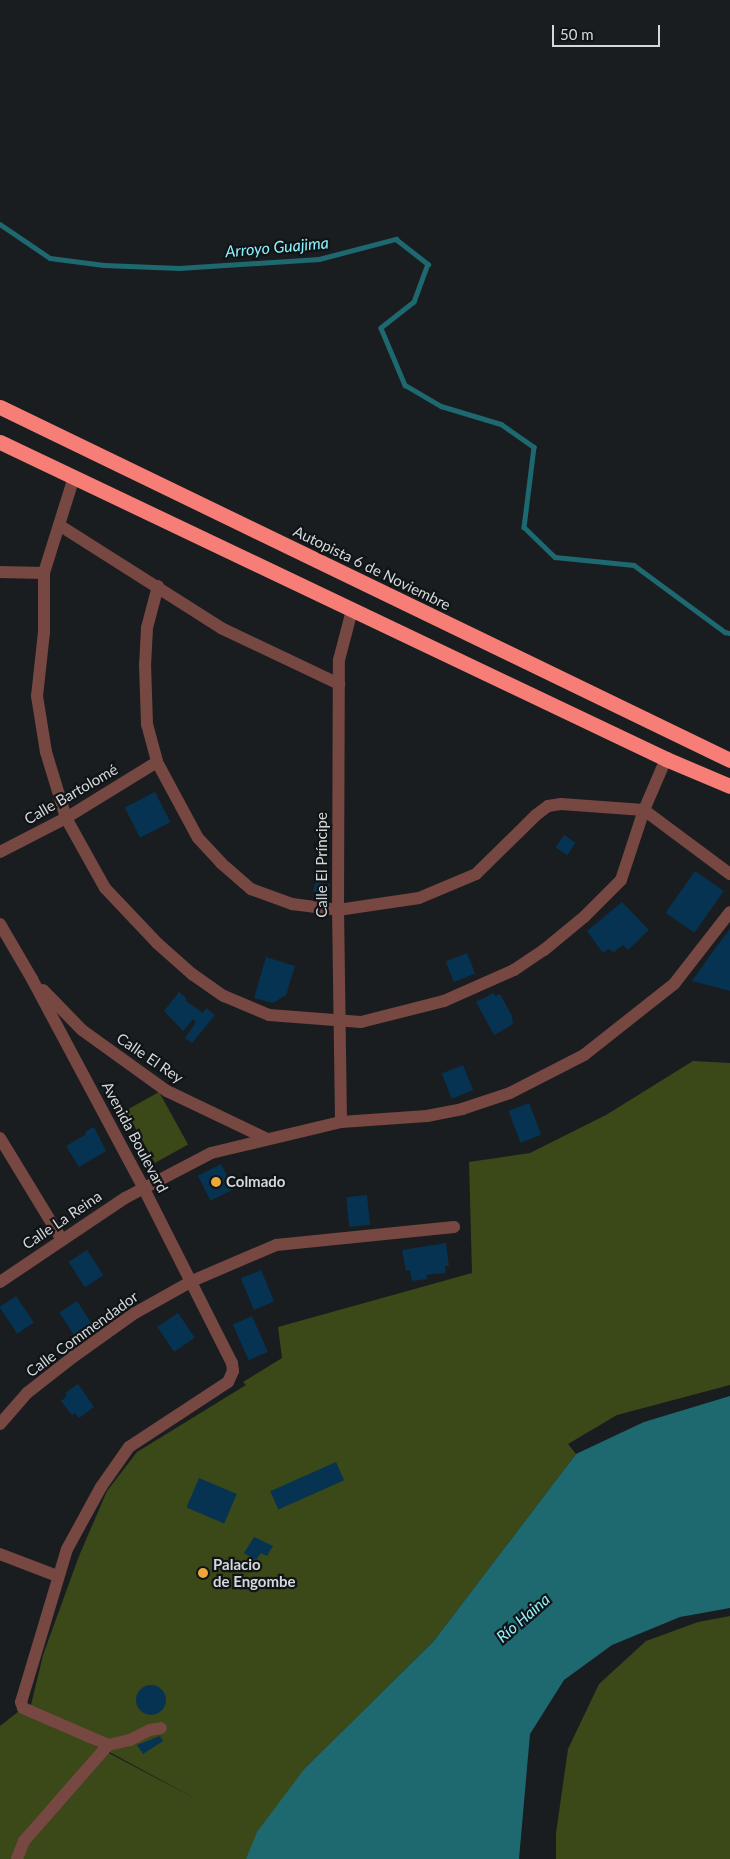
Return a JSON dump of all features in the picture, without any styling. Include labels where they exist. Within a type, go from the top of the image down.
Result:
[{"type":"highway","name":"Autopista 6 de Noviembre","points":[[0,407],[730,760]]},
{"type":"highway","points":[[0,442],[666,759],[730,786]]},
{"type":"street","points":[[74,477],[44,573],[44,632],[37,696],[46,752],[66,818],[105,888],[157,944],[192,974],[224,996],[269,1015],[368,1020],[444,1001],[514,970],[544,950],[584,917],[622,880],[644,810],[666,759]]},
{"type":"street","points":[[59,525],[105,556],[158,586],[221,628],[339,684]]},
{"type":"street","points":[[0,572],[44,573]]},
{"type":"street","points":[[158,586],[147,628],[145,664],[147,724],[156,762],[198,838],[221,863],[252,889],[292,904],[338,910],[419,898],[476,874],[548,806],[561,804],[644,810],[730,874]]},
{"type":"street","name":"Calle El Príncipe","points":[[341,1122],[338,910],[339,660],[352,610]]},
{"type":"street","name":"Calle Bartolomé","points":[[0,852],[66,818],[156,762]]},
{"type":"street","name":"Calle La Reina","points":[[0,1282],[144,1187],[211,1153],[341,1122],[427,1116],[462,1109],[510,1093],[584,1055],[674,984],[730,912]]},
{"type":"street","name":"Avenida Boulevard","points":[[0,924],[32,979],[144,1187],[192,1281],[232,1363],[234,1371],[228,1382],[130,1447],[101,1487],[67,1549],[57,1576]]},
{"type":"street","name":"Calle El Rey","points":[[32,979],[82,1030],[130,1066],[167,1091],[267,1140]]},
{"type":"street","points":[[0,1138],[62,1240]]},
{"type":"street","name":"Calle Commendador","points":[[0,1424],[28,1393],[73,1357],[135,1313],[192,1281],[276,1245],[454,1227]]},
{"type":"street","points":[[0,1554],[57,1576],[21,1706],[108,1746]]},
{"type":"street","points":[[17,1859],[24,1841],[108,1746],[130,1740],[150,1730],[161,1728]]},
{"type":"green space","points":[[693,1061],[730,1063],[730,1385],[617,1415],[568,1444],[576,1454],[433,1642],[305,1768],[247,1859],[0,1859],[0,1726],[23,1708],[198,1800],[30,1709],[43,1655],[79,1556],[107,1491],[137,1452],[246,1385],[243,1382],[282,1358],[278,1327],[472,1273],[469,1162],[530,1153],[606,1115]]},
{"type":"green space","points":[[159,1092],[188,1144],[155,1163],[126,1110]]},
{"type":"green space","points":[[730,1616],[730,1859],[556,1859],[556,1833],[568,1749],[599,1684],[646,1641],[698,1622]]},
{"type":"water","name":"Río Haina","points":[[730,1396],[730,1608],[680,1617],[612,1645],[564,1680],[530,1734],[519,1859],[246,1859],[257,1832],[305,1768],[433,1642],[576,1454],[644,1422]]},
{"type":"building","points":[[155,792],[170,822],[140,838],[125,807]]},
{"type":"building","points":[[564,835],[576,843],[567,855],[556,847]]},
{"type":"building","points":[[695,871],[724,891],[694,933],[666,913]]},
{"type":"building","points":[[315,882],[330,884],[328,900],[313,898]]},
{"type":"building","points":[[622,902],[649,930],[628,950],[623,945],[614,952],[608,949],[603,953],[587,931]]},
{"type":"building","points":[[730,929],[730,991],[692,981],[716,947]]},
{"type":"building","points":[[467,953],[475,973],[454,982],[446,962]]},
{"type":"building","points":[[266,957],[295,966],[286,995],[273,1003],[254,998]]},
{"type":"building","points":[[179,992],[186,998],[186,1001],[203,1013],[206,1008],[215,1015],[192,1043],[185,1038],[196,1022],[193,1019],[183,1031],[164,1011]]},
{"type":"building","points":[[494,993],[495,996],[500,994],[512,1016],[513,1024],[494,1035],[476,1002]]},
{"type":"building","points":[[463,1065],[473,1090],[452,1099],[442,1074]]},
{"type":"building","points":[[529,1103],[541,1135],[521,1143],[508,1111]]},
{"type":"building","points":[[94,1127],[106,1151],[79,1167],[66,1146],[85,1135],[86,1131]]},
{"type":"building","name":"Colmado","points":[[221,1164],[234,1189],[211,1201],[198,1176]]},
{"type":"building","points":[[367,1195],[370,1225],[349,1227],[346,1197]]},
{"type":"building","points":[[446,1243],[449,1266],[445,1266],[446,1273],[426,1275],[427,1279],[412,1281],[410,1270],[406,1271],[402,1250]]},
{"type":"building","points":[[87,1250],[103,1275],[85,1287],[69,1262]]},
{"type":"building","points":[[261,1270],[274,1301],[254,1310],[241,1279]]},
{"type":"building","points":[[16,1296],[34,1323],[17,1334],[0,1308]]},
{"type":"building","points":[[77,1301],[96,1330],[78,1342],[59,1312]]},
{"type":"building","points":[[178,1313],[195,1338],[174,1352],[157,1327]]},
{"type":"building","points":[[252,1316],[268,1352],[249,1360],[233,1325]]},
{"type":"building","points":[[78,1384],[94,1407],[79,1418],[75,1413],[72,1415],[61,1401],[67,1396],[65,1393]]},
{"type":"building","points":[[336,1462],[344,1480],[278,1510],[270,1491]]},
{"type":"building","points":[[199,1478],[237,1494],[224,1523],[186,1507]]},
{"type":"building","points":[[254,1537],[273,1546],[267,1556],[261,1553],[256,1560],[244,1553]]},
{"type":"building","points":[[151,1685],[162,1689],[166,1700],[162,1711],[151,1715],[140,1711],[136,1700],[140,1689]]},
{"type":"building","points":[[160,1736],[163,1741],[143,1754],[137,1745]]},
{"type":"waterway","name":"Arroyo Guajima","points":[[0,224],[50,258],[104,265],[179,268],[319,259],[396,239],[428,264],[414,302],[381,328],[405,385],[441,406],[501,424],[534,447],[524,527],[555,557],[634,565],[725,632],[730,633]]},
{"type":"place","name":"Colmado","points":[[216,1182]]},
{"type":"place","name":"Palacio de Engombe","points":[[203,1573]]}]
